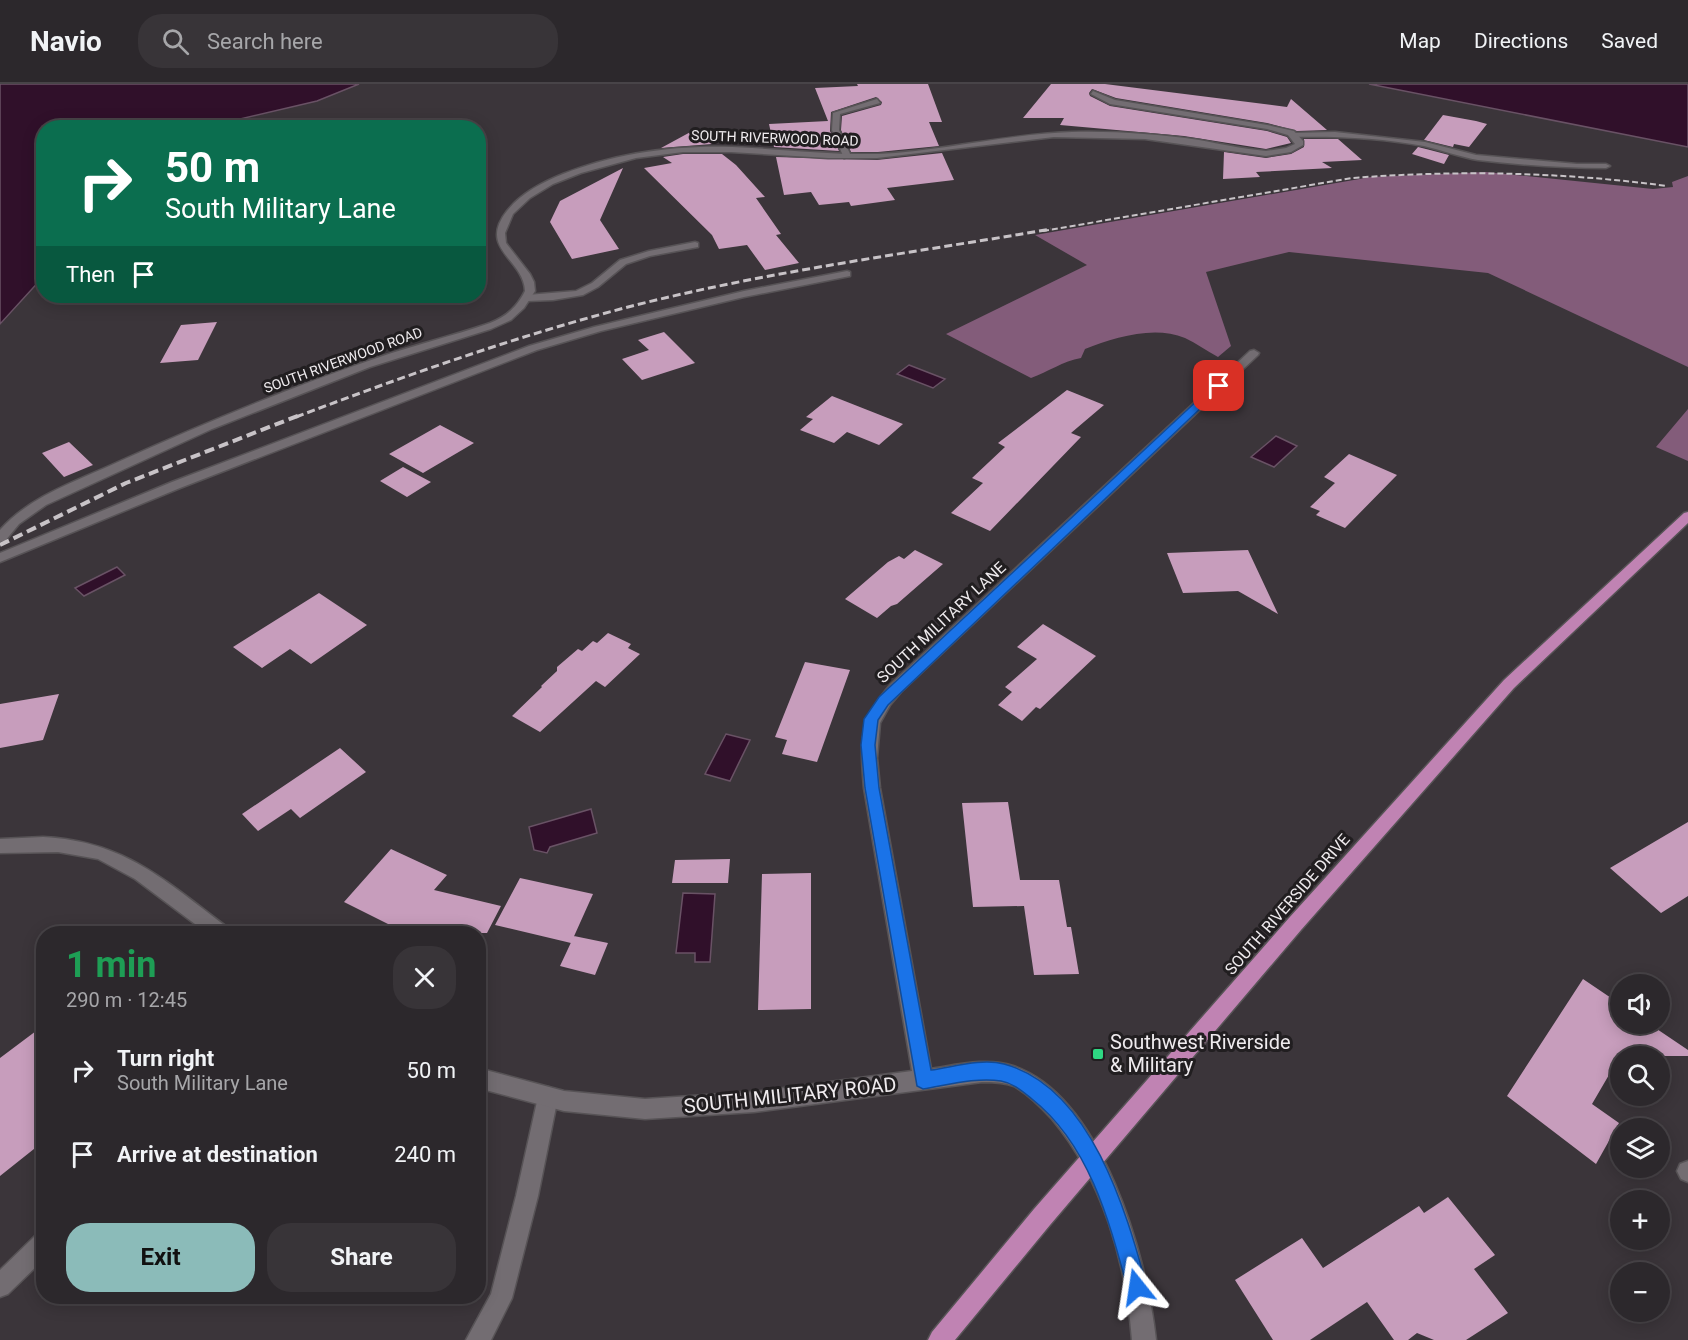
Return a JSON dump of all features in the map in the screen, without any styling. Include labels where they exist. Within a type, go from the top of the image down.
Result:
[{"type":"main road","name":"SOUTH RIVERSIDE DRIVE","points":[[940,1340],[1295,924],[1509,684],[1688,516]]},
{"type":"street","points":[[1093,93],[1113,102],[1267,127],[1292,135],[1335,134],[1384,138],[1425,144],[1476,157],[1576,166],[1606,166]]},
{"type":"street","points":[[847,156],[838,140],[834,120],[837,113],[877,101]]},
{"type":"street","name":"SOUTH RIVERWOOD ROAD","points":[[0,538],[15,522],[42,502],[233,415],[388,357],[504,321],[527,298],[531,283],[527,275],[504,250],[501,234],[504,224],[515,208],[528,197],[572,172],[642,154],[685,150],[727,148],[791,155],[847,156],[924,154],[1006,139],[1111,135],[1165,138],[1269,153],[1289,151],[1299,145],[1299,141],[1292,135]]},
{"type":"street","points":[[527,298],[559,297],[581,292],[592,287],[621,262],[642,255],[695,245]]},
{"type":"street","points":[[1,556],[176,484],[533,348],[598,329],[733,297],[847,274]]},
{"type":"street","name":"SOUTH MILITARY LANE","points":[[923,1080],[872,788],[868,745],[871,719],[896,688],[1254,353]]},
{"type":"street","points":[[0,846],[27,843],[58,844],[89,849],[114,858],[211,926]]},
{"type":"street","name":"SOUTH MILITARY ROAD","points":[[486,1080],[548,1097],[645,1109],[688,1108],[982,1072],[1002,1072],[1021,1079],[1039,1091],[1061,1113],[1093,1159],[1125,1241],[1137,1287],[1144,1340]]},
{"type":"street","points":[[478,1340],[501,1298],[527,1196],[548,1097]]},
{"type":"street","points":[[0,1286],[36,1251]]},
{"type":"shaded area","points":[[0,84],[359,84],[317,101],[235,120],[36,120],[36,285],[0,324]]},
{"type":"shaded area","points":[[1369,84],[1688,84],[1688,147]]},
{"type":"shaded area","points":[[1486,172],[1653,189],[1673,187],[1672,182],[1688,176],[1688,367],[1488,273],[1289,252],[1206,272],[1231,346],[1218,357],[1185,338],[1173,334],[1147,333],[1121,337],[1085,349],[1081,358],[1031,378],[946,334],[1087,265],[1035,235],[1371,177]]},
{"type":"shaded area","points":[[909,365],[945,379],[933,388],[897,374]]},
{"type":"shaded area","points":[[1688,409],[1688,461],[1656,447]]},
{"type":"shaded area","points":[[1276,436],[1297,446],[1274,467],[1251,457]]},
{"type":"shaded area","points":[[117,567],[125,575],[84,596],[75,588]]},
{"type":"shaded area","points":[[726,734],[750,740],[730,781],[705,774]]},
{"type":"shaded area","points":[[591,809],[597,833],[550,847],[547,853],[534,850],[529,827]]},
{"type":"shaded area","points":[[683,893],[715,894],[710,962],[695,962],[695,953],[676,953]]},
{"type":"building","points":[[857,84],[928,84],[942,122],[929,122],[939,146],[878,152],[851,152],[841,130],[842,116],[881,105],[882,102],[876,97],[831,112],[830,131],[839,151],[774,147],[769,124],[828,121],[815,88],[858,86]]},
{"type":"building","points":[[1051,84],[1105,84],[1287,107],[1291,99],[1327,130],[1297,131],[1267,123],[1116,98],[1092,89],[1090,96],[1110,106],[1267,131],[1287,137],[1291,143],[1266,149],[1184,136],[1060,125],[1064,118],[1023,118]]},
{"type":"building","points":[[1443,115],[1487,124],[1469,147],[1454,144],[1453,147],[1424,140]]},
{"type":"building","points":[[696,129],[712,144],[661,148]]},
{"type":"building","points":[[1304,139],[1338,139],[1362,160],[1322,162],[1332,168],[1256,172],[1260,177],[1223,179],[1224,152],[1266,158],[1291,154],[1304,147]]},
{"type":"building","points":[[1418,147],[1449,155],[1444,164],[1412,154]]},
{"type":"building","points":[[942,153],[954,180],[887,188],[895,200],[851,206],[849,202],[819,205],[811,192],[784,195],[776,157],[877,160]]},
{"type":"building","points":[[683,154],[722,154],[736,165],[765,197],[756,198],[781,234],[776,235],[799,263],[765,270],[747,245],[719,249],[712,235],[644,168],[672,163],[663,157]]},
{"type":"building","points":[[623,168],[600,220],[619,249],[572,259],[550,222],[560,201]]},
{"type":"building","points":[[217,322],[198,360],[160,363],[181,325]]},
{"type":"building","points":[[664,332],[695,363],[642,380],[622,359],[649,350],[638,340]]},
{"type":"building","points":[[1067,390],[1104,405],[1071,433],[1081,437],[990,531],[951,513],[983,483],[972,478],[1005,447],[998,443]]},
{"type":"building","points":[[832,396],[903,424],[879,445],[847,432],[834,443],[800,430],[813,419],[806,417]]},
{"type":"building","points":[[440,425],[474,443],[423,473],[389,454]]},
{"type":"building","points":[[69,442],[93,465],[64,477],[42,453]]},
{"type":"building","points":[[1349,454],[1397,475],[1345,528],[1316,515],[1320,511],[1310,507],[1335,483],[1324,477]]},
{"type":"building","points":[[403,467],[431,482],[407,497],[380,481]]},
{"type":"building","points":[[915,550],[943,564],[897,604],[891,606],[877,618],[845,599],[888,562],[899,556],[904,559]]},
{"type":"building","points":[[1248,550],[1278,614],[1238,591],[1183,593],[1167,553]]},
{"type":"building","points":[[319,593],[367,625],[311,664],[290,649],[262,668],[233,647]]},
{"type":"building","points":[[1043,624],[1096,656],[1040,709],[1036,707],[1022,721],[998,705],[1012,692],[1005,687],[1037,659],[1017,647]]},
{"type":"building","points":[[608,633],[631,644],[628,648],[640,654],[605,687],[596,681],[540,732],[512,716],[557,671],[557,667],[578,649],[582,651],[593,641],[597,643]]},
{"type":"building","points":[[805,662],[850,670],[817,762],[782,754],[787,740],[775,737]]},
{"type":"building","points":[[59,694],[43,740],[0,748],[0,704]]},
{"type":"building","points":[[340,748],[366,772],[300,818],[291,809],[258,831],[242,814]]},
{"type":"building","points":[[1008,802],[1020,880],[1059,880],[1067,927],[1071,927],[1079,974],[1034,975],[1024,906],[973,907],[962,803]]},
{"type":"building","points":[[1688,822],[1688,896],[1661,913],[1610,868]]},
{"type":"building","points":[[391,849],[447,875],[434,890],[501,906],[486,933],[486,926],[389,926],[344,902]]},
{"type":"building","points":[[730,859],[728,883],[672,883],[675,860]]},
{"type":"building","points":[[811,873],[811,1009],[758,1010],[762,874]]},
{"type":"building","points":[[520,878],[593,894],[571,943],[495,925]]},
{"type":"building","points":[[574,936],[608,943],[595,975],[560,966]]},
{"type":"building","points":[[1583,979],[1610,997],[1610,1034],[1664,1034],[1688,1050],[1688,1056],[1670,1056],[1670,1046],[1610,1046],[1610,1073],[1592,1104],[1612,1118],[1610,1118],[1610,1139],[1596,1164],[1507,1096]]},
{"type":"building","points":[[36,1031],[36,1147],[0,1176],[0,1058]]},
{"type":"building","points":[[1448,1197],[1495,1255],[1474,1269],[1508,1313],[1466,1340],[1434,1340],[1417,1333],[1408,1340],[1394,1340],[1367,1302],[1310,1340],[1273,1340],[1235,1280],[1302,1238],[1323,1268],[1419,1206],[1424,1213]]},
{"type":"railway","points":[[1043,231],[1352,178],[1392,175],[1471,173],[1549,175],[1667,186]]},
{"type":"railway","points":[[296,417],[463,357],[632,306],[841,263],[1051,229]]},
{"type":"railway","points":[[0,545],[126,483],[300,415]]},
{"type":"place","name":"Southwest Riverside & Military","points":[[1098,1054]]},
{"type":"route","points":[[1137,1287],[1125,1241],[1093,1159],[1061,1113],[1039,1091],[1021,1079],[1002,1072],[982,1072],[923,1080],[872,788],[868,745],[871,719],[896,688],[1219,386]]}]
